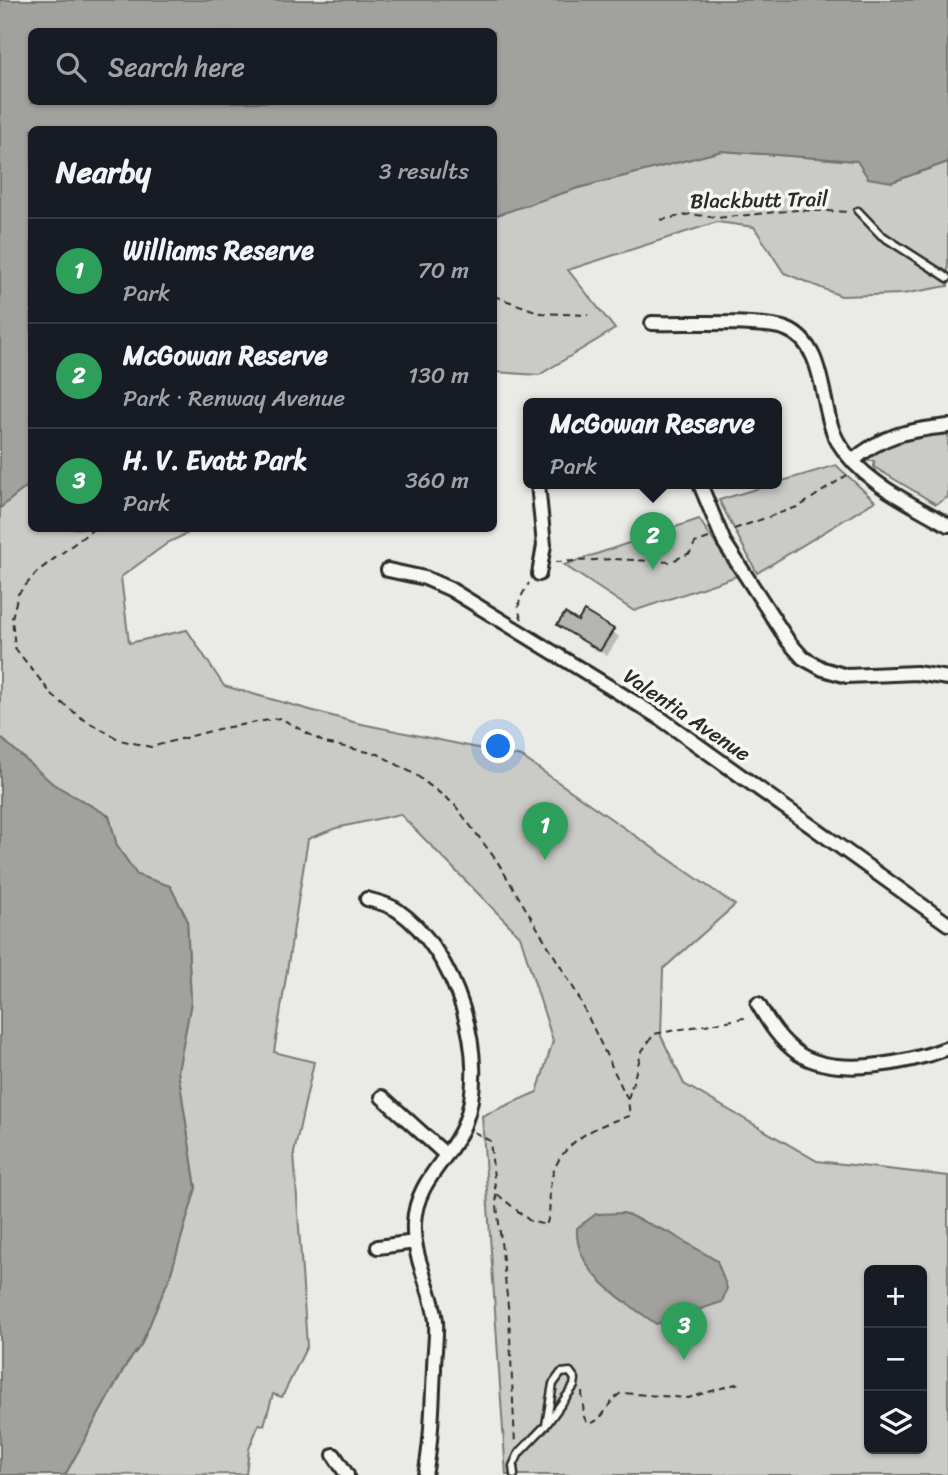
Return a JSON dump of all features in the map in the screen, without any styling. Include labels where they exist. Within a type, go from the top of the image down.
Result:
[{"type":"street","points":[[652,323],[787,329],[794,334],[815,363],[831,427],[856,464],[877,482],[948,525]]},
{"type":"street","points":[[856,464],[870,446],[890,436],[948,426]]},
{"type":"street","points":[[538,489],[544,545],[539,574]]},
{"type":"street","points":[[702,489],[721,534],[788,641],[812,664],[847,676],[916,673],[948,678]]},
{"type":"street","name":"Valentia Avenue","points":[[388,570],[425,578],[450,589],[637,702],[948,924]]},
{"type":"street","points":[[367,899],[398,910],[418,930],[460,992],[472,1055],[472,1099],[464,1127],[421,1193],[414,1221],[415,1242],[436,1321],[432,1413],[425,1475]]},
{"type":"street","points":[[758,1004],[783,1040],[812,1059],[880,1067],[948,1048]]},
{"type":"street","points":[[382,1097],[445,1154]]},
{"type":"street","points":[[378,1247],[415,1242]]},
{"type":"street","points":[[334,1455],[347,1475]]},
{"type":"lane","points":[[858,211],[881,235],[948,278]]},
{"type":"lane","points":[[514,1475],[513,1466],[519,1453],[546,1425],[574,1386],[575,1379],[570,1372],[566,1371],[557,1377],[553,1384],[546,1425]]},
{"type":"path","name":"Blackbutt Trail","points":[[660,220],[691,214],[717,218],[797,211],[858,211]]},
{"type":"path","points":[[497,297],[541,313],[588,315]]},
{"type":"path","points":[[554,562],[613,559],[670,562],[690,553],[695,543],[800,506],[856,464]]},
{"type":"path","points":[[90,532],[38,571],[18,594],[12,618],[16,648],[53,696],[83,719],[120,740],[151,747],[218,729],[280,718],[326,743],[378,754],[415,775],[454,804],[497,861],[576,992],[628,1100],[630,1116],[599,1124],[579,1138],[560,1158],[551,1178],[550,1216],[545,1225],[530,1221],[497,1194]]},
{"type":"path","points":[[523,619],[518,611],[519,600],[531,580],[539,574]]},
{"type":"path","points":[[628,1100],[642,1051],[654,1034],[744,1018],[758,1004]]},
{"type":"path","points":[[464,1127],[490,1141],[513,1372],[513,1440],[519,1453]]},
{"type":"path","points":[[574,1386],[582,1389],[584,1418],[589,1424],[601,1419],[612,1398],[621,1393],[688,1398],[739,1383]]},
{"type":"shaded area","points":[[0,0],[948,0],[948,162],[892,182],[868,178],[857,161],[722,151],[578,188],[497,215],[497,126],[28,126],[28,485],[0,508]]},
{"type":"shaded area","points":[[722,151],[857,161],[892,182],[948,162],[948,286],[903,294],[841,296],[784,273],[754,227],[717,222],[568,270],[615,329],[539,375],[497,372],[497,215],[578,188]]},
{"type":"shaded area","points":[[948,426],[948,497],[936,504],[874,467],[874,461],[853,461],[870,446]]},
{"type":"shaded area","points":[[836,465],[875,501],[757,573],[719,500],[756,489],[782,489],[782,481]]},
{"type":"shaded area","points":[[28,485],[28,532],[191,532],[169,542],[121,577],[129,643],[187,630],[224,686],[357,723],[522,757],[735,905],[663,969],[661,1036],[684,1084],[817,1161],[948,1176],[948,1475],[506,1475],[482,1116],[537,1092],[553,1041],[520,936],[400,814],[336,828],[308,839],[274,1052],[314,1062],[294,1153],[307,1346],[282,1397],[273,1394],[264,1425],[259,1424],[249,1449],[246,1474],[65,1475],[126,1365],[141,1345],[170,1276],[196,1188],[178,1071],[191,1002],[187,919],[170,886],[137,875],[117,846],[109,816],[53,784],[0,737],[0,508]]},
{"type":"shaded area","points":[[699,519],[737,576],[634,611],[564,565]]},
{"type":"shaded area","points":[[0,737],[53,784],[109,816],[117,846],[137,875],[170,886],[187,919],[191,1002],[178,1071],[196,1188],[170,1276],[141,1345],[126,1365],[65,1475],[0,1475]]},
{"type":"shaded area","points":[[624,1213],[670,1233],[717,1261],[727,1288],[722,1302],[656,1324],[603,1284],[584,1258],[578,1244],[577,1228],[596,1214]]},
{"type":"building","points":[[584,611],[614,629],[600,651],[557,625],[565,613],[578,621]]},
{"type":"place","name":"McGowan Reserve","points":[[653,570]]},
{"type":"place","name":"Williams Reserve","points":[[545,860]]},
{"type":"place","name":"H. V. Evatt Park","points":[[684,1360]]}]
